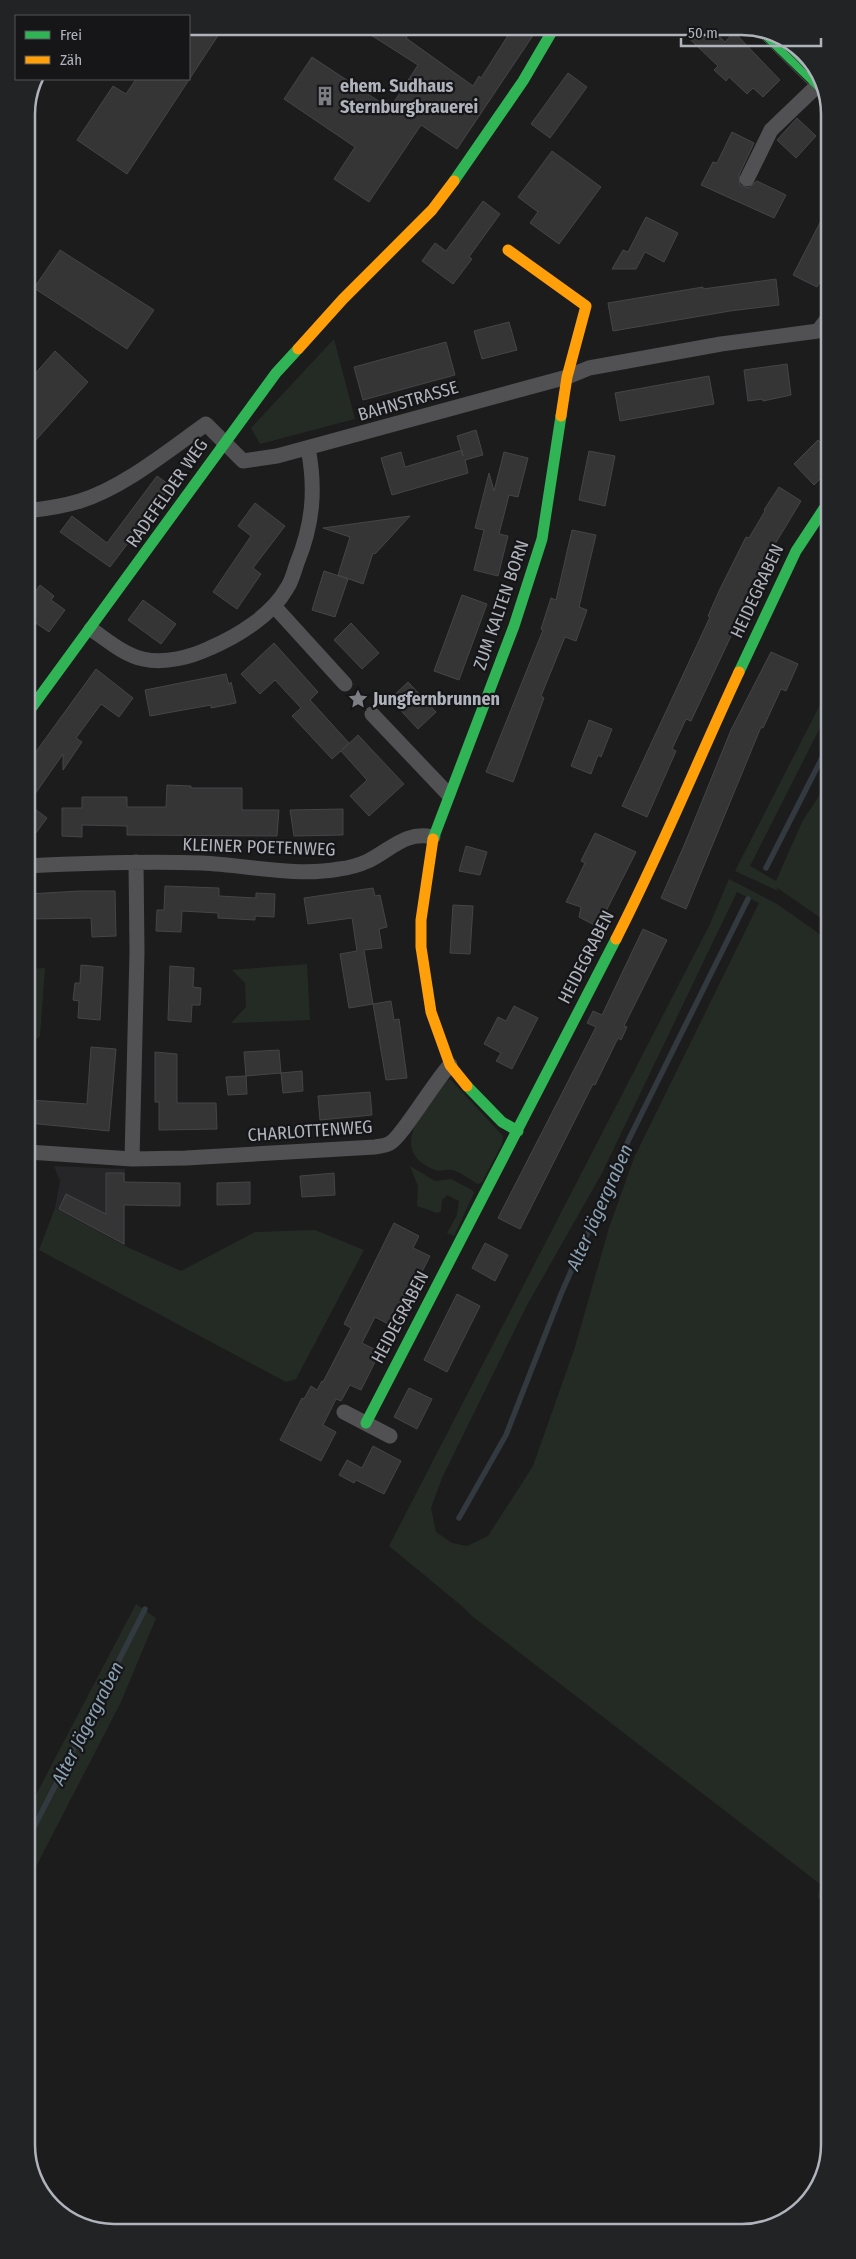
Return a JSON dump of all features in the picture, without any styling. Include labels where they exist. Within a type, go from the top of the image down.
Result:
[{"type":"street","name":"RADEFELDER WEG","points":[[35,703],[276,373],[343,299],[402,241],[450,187],[523,81],[550,35]]},
{"type":"street","points":[[774,42],[814,81]]},
{"type":"street","points":[[747,179],[771,130],[818,92]]},
{"type":"street","name":"ZUM KALTEN BORN","points":[[508,250],[586,306],[567,377],[542,539],[514,626],[433,837],[420,920],[421,947],[430,1012],[450,1065],[479,1100],[502,1122],[518,1132]]},
{"type":"street","name":"BAHNSTRASSE","points":[[35,510],[81,501],[98,493],[133,474],[206,424],[242,461],[308,448],[567,377],[588,368],[721,344],[821,331]]},
{"type":"street","points":[[91,629],[131,655],[144,659],[170,659],[202,652],[231,638],[274,606],[287,588],[307,536],[312,515],[312,469],[308,448]]},
{"type":"street","name":"HEIDEGRABEN","points":[[366,1423],[518,1132],[640,892],[684,790],[796,551],[821,513]]},
{"type":"street","points":[[274,606],[345,684]]},
{"type":"street","points":[[372,714],[448,794]]},
{"type":"street","name":"KLEINER POETENWEG","points":[[35,866],[136,862],[204,863],[294,870],[337,870],[368,861],[404,839],[420,834],[433,837]]},
{"type":"street","points":[[132,1159],[136,1034],[136,862]]},
{"type":"street","name":"CHARLOTTENWEG","points":[[35,1152],[132,1159],[186,1158],[375,1147],[391,1143],[399,1135],[438,1077],[450,1065]]},
{"type":"street","points":[[344,1412],[390,1436]]},
{"type":"shaded area","points":[[334,339],[355,419],[260,444],[251,428]]},
{"type":"shaded area","points":[[821,703],[821,726],[750,866],[776,881],[802,822],[821,793],[821,918],[776,887],[778,891],[735,871]]},
{"type":"shaded area","points":[[729,879],[777,904],[821,935],[821,1900],[818,1898],[820,1884],[472,1616],[389,1546],[709,926]],"holes":[[[737,892],[759,903],[634,1158],[609,1228],[575,1347],[533,1466],[488,1536],[467,1546],[452,1543],[436,1532],[431,1508],[442,1478],[526,1307],[602,1173]]]},
{"type":"shaded area","points":[[307,964],[310,1020],[231,1023],[246,1007],[245,983],[232,970]]},
{"type":"shaded area","points":[[45,968],[40,1036],[35,1040],[35,969]]},
{"type":"shaded area","points":[[451,1080],[503,1136],[502,1144],[482,1182],[478,1184],[454,1171],[435,1170],[420,1162],[413,1151],[411,1140],[414,1128],[428,1104],[444,1082]]},
{"type":"shaded area","points":[[54,1166],[125,1169],[125,1246],[55,1208],[60,1181]]},
{"type":"shaded area","points":[[410,1166],[435,1181],[451,1179],[472,1190],[474,1193],[454,1236],[447,1233],[457,1215],[459,1201],[447,1195],[442,1200],[441,1211],[437,1213],[417,1206],[418,1186]]},
{"type":"shaded area","points":[[55,1208],[125,1246],[181,1271],[255,1232],[315,1230],[364,1250],[296,1379],[286,1382],[39,1250]]},
{"type":"shaded area","points":[[136,1604],[156,1618],[120,1704],[35,1868],[35,1797]]},
{"type":"building","points":[[190,35],[218,35],[190,78]]},
{"type":"building","points":[[371,35],[408,35],[406,38],[473,86],[479,76],[481,78],[508,35],[533,35],[457,149],[421,125],[369,202],[334,179],[355,147],[284,99],[312,57],[383,104],[386,100],[392,105],[418,65]]},
{"type":"building","points":[[685,35],[718,35],[725,42],[731,35],[737,35],[780,80],[763,97],[753,88],[747,94],[729,77],[726,81],[714,70],[718,66]]},
{"type":"building","points":[[568,73],[587,87],[550,138],[531,124]]},
{"type":"building","points":[[135,80],[189,80],[127,174],[77,140],[113,86],[126,94]]},
{"type":"building","points":[[797,118],[816,136],[796,158],[777,140]]},
{"type":"building","points":[[732,132],[754,143],[739,175],[740,185],[748,188],[757,181],[786,195],[774,218],[701,185],[713,162],[717,163]]},
{"type":"building","points":[[552,151],[601,187],[559,244],[530,223],[538,212],[518,197]]},
{"type":"building","points":[[483,201],[500,214],[469,257],[472,259],[453,284],[422,261],[435,243],[446,251]]},
{"type":"building","points":[[646,217],[678,233],[664,262],[645,252],[636,269],[612,269],[623,250],[628,252]]},
{"type":"building","points":[[821,221],[821,280],[817,287],[793,275]]},
{"type":"building","points":[[60,250],[154,310],[127,349],[35,289]]},
{"type":"building","points":[[776,279],[779,305],[730,311],[613,331],[608,303],[703,287],[703,289]]},
{"type":"building","points":[[509,322],[517,350],[482,359],[474,331]]},
{"type":"building","points":[[446,342],[455,375],[363,400],[354,367]]},
{"type":"building","points":[[55,351],[88,382],[35,441],[35,374]]},
{"type":"building","points":[[787,364],[791,395],[763,401],[763,399],[748,401],[744,370]]},
{"type":"building","points":[[709,376],[714,404],[620,421],[615,393]]},
{"type":"building","points":[[476,430],[483,455],[465,460],[468,473],[392,495],[381,458],[401,452],[405,467],[461,450],[457,436]]},
{"type":"building","points":[[818,440],[821,443],[821,478],[814,485],[794,464]]},
{"type":"building","points":[[589,451],[615,456],[605,506],[579,500]]},
{"type":"building","points":[[504,452],[528,458],[518,497],[509,495],[499,534],[508,536],[498,576],[474,570],[484,530],[475,528],[489,473],[494,491]]},
{"type":"building","points":[[157,476],[171,486],[110,567],[60,532],[72,516],[107,543]]},
{"type":"building","points":[[779,487],[801,501],[772,549],[691,721],[686,719],[672,749],[676,751],[647,817],[622,806],[710,617],[708,616],[720,589],[746,537],[749,538]]},
{"type":"building","points":[[255,503],[285,526],[253,568],[261,574],[237,609],[213,592],[251,536],[238,526]]},
{"type":"building","points":[[410,516],[375,554],[373,553],[363,584],[338,575],[350,537],[323,528]]},
{"type":"building","points":[[572,530],[596,535],[579,607],[587,610],[576,641],[565,637],[541,696],[544,698],[513,782],[486,772],[543,630],[541,629],[551,598],[556,600]]},
{"type":"building","points":[[324,571],[348,579],[335,617],[312,610]]},
{"type":"building","points":[[40,585],[54,596],[51,600],[65,610],[49,632],[35,622],[35,592]]},
{"type":"building","points":[[462,595],[487,604],[459,680],[434,671]]},
{"type":"building","points":[[143,600],[176,624],[161,644],[128,620]]},
{"type":"building","points":[[351,623],[379,653],[362,669],[334,640]]},
{"type":"building","points":[[274,643],[318,692],[310,700],[349,743],[342,750],[358,735],[404,784],[369,816],[350,796],[367,780],[341,751],[332,759],[292,716],[301,708],[275,680],[260,694],[241,674]]},
{"type":"building","points":[[771,652],[798,664],[786,691],[781,689],[763,728],[761,727],[686,909],[661,898],[731,730]]},
{"type":"building","points":[[96,669],[133,698],[119,717],[101,704],[76,738],[82,742],[63,770],[63,754],[35,794],[35,753]]},
{"type":"building","points":[[226,674],[229,685],[231,682],[236,703],[211,708],[211,705],[150,716],[145,690]]},
{"type":"building","points":[[408,682],[436,712],[418,729],[390,699]]},
{"type":"building","points":[[589,720],[612,729],[601,757],[598,755],[591,774],[571,766]]},
{"type":"building","points":[[167,785],[191,786],[191,788],[242,788],[242,810],[279,810],[277,836],[127,835],[127,826],[82,825],[82,837],[62,836],[62,808],[82,808],[82,797],[127,797],[127,807],[166,807]]},
{"type":"building","points":[[35,809],[47,818],[35,834]]},
{"type":"building","points":[[343,809],[343,835],[294,836],[290,810]]},
{"type":"building","points":[[595,833],[636,852],[598,927],[579,917],[581,907],[566,902],[585,863],[581,861]]},
{"type":"building","points":[[466,846],[487,852],[480,875],[459,871]]},
{"type":"building","points":[[165,886],[219,888],[219,896],[256,898],[256,893],[275,894],[274,917],[255,916],[255,920],[218,918],[218,913],[182,911],[181,932],[156,931],[157,910],[164,910]]},
{"type":"building","points":[[373,888],[375,896],[380,895],[387,927],[379,929],[382,948],[364,950],[373,1004],[349,1008],[340,954],[357,951],[352,918],[308,924],[304,898]]},
{"type":"building","points":[[115,891],[116,936],[92,937],[91,918],[35,919],[35,894]]},
{"type":"building","points":[[453,905],[473,906],[470,954],[450,953]]},
{"type":"building","points":[[643,929],[667,940],[624,1026],[627,1027],[621,1040],[618,1038],[595,1085],[593,1084],[520,1229],[498,1218],[596,1027],[587,1023],[593,1011],[602,1015]]},
{"type":"building","points":[[81,965],[103,967],[100,1020],[78,1018],[79,1001],[73,1000],[75,983],[80,983]]},
{"type":"building","points":[[170,966],[194,968],[193,987],[201,988],[200,1005],[192,1005],[191,1022],[168,1020]]},
{"type":"building","points":[[391,1001],[394,1020],[399,1019],[407,1078],[386,1080],[373,1004]]},
{"type":"building","points":[[514,1006],[538,1018],[512,1069],[496,1061],[501,1053],[484,1044],[498,1017],[506,1021]]},
{"type":"building","points":[[91,1047],[116,1049],[109,1131],[35,1124],[35,1100],[87,1104]]},
{"type":"building","points":[[279,1050],[281,1073],[246,1076],[244,1052]]},
{"type":"building","points":[[155,1052],[177,1054],[177,1103],[216,1103],[217,1129],[159,1130],[159,1102],[155,1102]]},
{"type":"building","points":[[302,1071],[303,1091],[283,1093],[281,1073]]},
{"type":"building","points":[[246,1076],[247,1094],[228,1095],[226,1077]]},
{"type":"building","points":[[370,1092],[372,1115],[320,1120],[318,1096]]},
{"type":"building","points":[[106,1173],[124,1173],[124,1182],[180,1183],[180,1206],[124,1205],[124,1244],[59,1209],[66,1194],[106,1214]]},
{"type":"building","points":[[334,1173],[335,1195],[302,1197],[300,1176]]},
{"type":"building","points":[[250,1182],[250,1204],[217,1205],[217,1183]]},
{"type":"building","points":[[394,1223],[419,1236],[413,1248],[430,1256],[394,1327],[375,1317],[362,1343],[380,1352],[361,1390],[350,1385],[341,1401],[336,1399],[323,1425],[336,1432],[321,1461],[280,1440],[302,1398],[304,1399],[311,1386],[317,1390],[323,1382],[351,1328],[344,1324]]},
{"type":"building","points":[[485,1243],[508,1255],[495,1281],[472,1268]]},
{"type":"building","points":[[457,1294],[480,1306],[447,1372],[424,1360]]},
{"type":"building","points":[[409,1388],[432,1399],[417,1429],[394,1417]]},
{"type":"building","points":[[373,1446],[401,1461],[384,1494],[356,1480],[354,1483],[339,1475],[347,1460],[362,1468]]},
{"type":"waterway","name":"Alter Jägergraben","points":[[766,868],[821,760]]},
{"type":"waterway","name":"Alter Jägergraben","points":[[459,1518],[506,1435],[561,1294],[629,1139],[748,899]]},
{"type":"waterway","name":"Alter Jägergraben","points":[[35,1825],[145,1609]]},
{"type":"tram line","points":[[761,38],[818,94]]},
{"type":"tram line","points":[[782,46],[810,74]]},
{"type":"traffic: fast","points":[[454,181],[523,81],[550,35]]},
{"type":"traffic: fast","points":[[775,42],[813,80]]},
{"type":"traffic: fast","points":[[35,703],[276,373],[298,349]]},
{"type":"traffic: fast","points":[[433,839],[514,626],[542,539],[561,416]]},
{"type":"traffic: fast","points":[[739,672],[796,551],[821,513]]},
{"type":"traffic: fast","points":[[366,1423],[616,939]]},
{"type":"traffic: fast","points":[[467,1086],[502,1122],[518,1131]]},
{"type":"traffic: slow","points":[[298,349],[343,299],[432,210],[454,181]]},
{"type":"traffic: slow","points":[[508,250],[586,306],[567,377],[561,416]]},
{"type":"traffic: slow","points":[[616,939],[664,839],[739,672]]},
{"type":"traffic: slow","points":[[433,839],[421,920],[421,947],[431,1012],[450,1065],[467,1086]]},
{"type":"place","name":"ehem. Sudhaus Sternburgbrauerei","points":[[325,96]]},
{"type":"place","name":"Jungfernbrunnen","points":[[358,699]]}]
